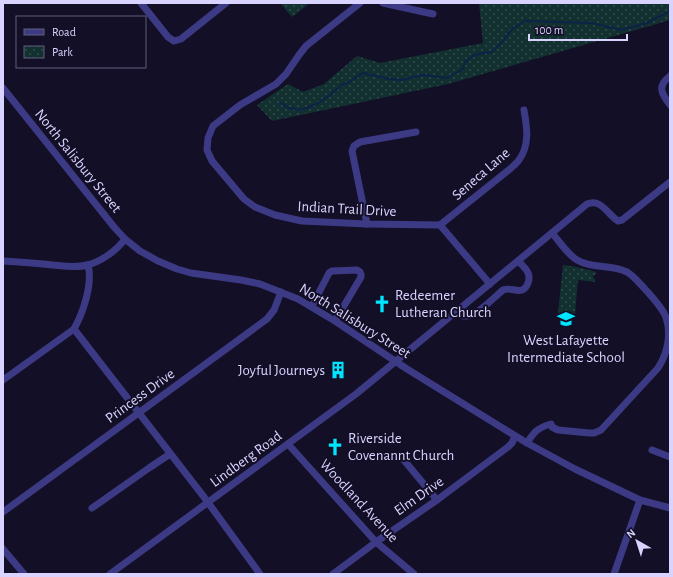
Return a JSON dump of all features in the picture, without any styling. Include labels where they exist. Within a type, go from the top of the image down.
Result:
[{"type":"street","points":[[140,3],[168,38],[174,41],[181,39],[226,3]]},
{"type":"street","name":"Indian Trail Drive","points":[[360,3],[306,46],[286,74],[276,84],[240,105],[213,126],[208,138],[207,150],[212,161],[244,199],[255,207],[275,215],[302,222],[440,225]]},
{"type":"street","points":[[383,3],[434,14]]},
{"type":"street","points":[[670,76],[664,81],[662,88],[663,96],[670,105]]},
{"type":"street","name":"North Salisbury Street","points":[[3,88],[114,227],[125,239],[140,251],[177,269],[260,284],[298,299],[312,306],[396,362],[527,443],[575,469],[640,500],[670,508]]},
{"type":"street","name":"Seneca Lane","points":[[440,225],[510,169],[519,160],[524,151],[528,134],[524,110]]},
{"type":"street","points":[[367,224],[352,151],[354,146],[360,142],[416,132]]},
{"type":"street","name":"Lindberg Road","points":[[110,574],[356,394],[590,203],[599,203],[615,219],[618,221],[622,220],[670,182]]},
{"type":"street","points":[[440,225],[490,284]]},
{"type":"street","points":[[527,443],[535,431],[550,424],[558,430],[594,433],[601,430],[658,368],[668,343],[667,322],[665,315],[657,302],[632,276],[616,269],[594,266],[575,259],[552,233]]},
{"type":"street","points":[[3,261],[75,266],[88,265],[107,255],[125,239]]},
{"type":"street","points":[[455,313],[461,316],[474,314],[503,290],[508,288],[521,290],[525,288],[528,284],[529,276],[518,261]]},
{"type":"street","points":[[3,380],[74,329],[80,318],[90,280],[88,265]]},
{"type":"street","points":[[312,306],[332,271],[357,270],[361,274],[360,277],[335,321]]},
{"type":"street","name":"Princess Drive","points":[[3,512],[267,319],[274,310],[281,292]]},
{"type":"street","points":[[74,329],[208,503],[260,574]]},
{"type":"street","name":"Elm Drive","points":[[333,574],[508,447],[512,443],[515,436]]},
{"type":"street","name":"Woodland Avenue","points":[[288,444],[376,542],[414,574]]},
{"type":"street","points":[[652,450],[670,457]]},
{"type":"street","points":[[92,508],[170,454]]},
{"type":"street","points":[[403,459],[436,500]]},
{"type":"street","points":[[614,574],[640,500]]},
{"type":"street","points":[[3,549],[24,574]]},
{"type":"green space","points":[[280,3],[310,3],[292,17]]},
{"type":"green space","points":[[479,3],[670,3],[670,20],[448,84],[272,121],[257,105],[288,84],[303,92],[324,84],[357,56],[380,63],[483,43]]},
{"type":"green space","points":[[563,265],[596,272],[593,276],[595,282],[578,280],[575,314],[558,313]]},
{"type":"waterway","points":[[280,103],[289,108],[300,110],[307,108],[318,103],[342,85],[363,73],[401,80],[423,75],[447,78],[463,69],[465,62],[472,56],[492,52],[512,29],[525,21],[592,23],[621,30],[647,23],[670,11]]},
{"type":"place","name":"Redeemer Lutheran Church","points":[[382,304]]},
{"type":"place","name":"West Lafayette Intermediate School","points":[[566,319]]},
{"type":"place","name":"Joyful Journeys","points":[[338,370]]},
{"type":"place","name":"Riverside Covenannt Church","points":[[335,447]]}]
